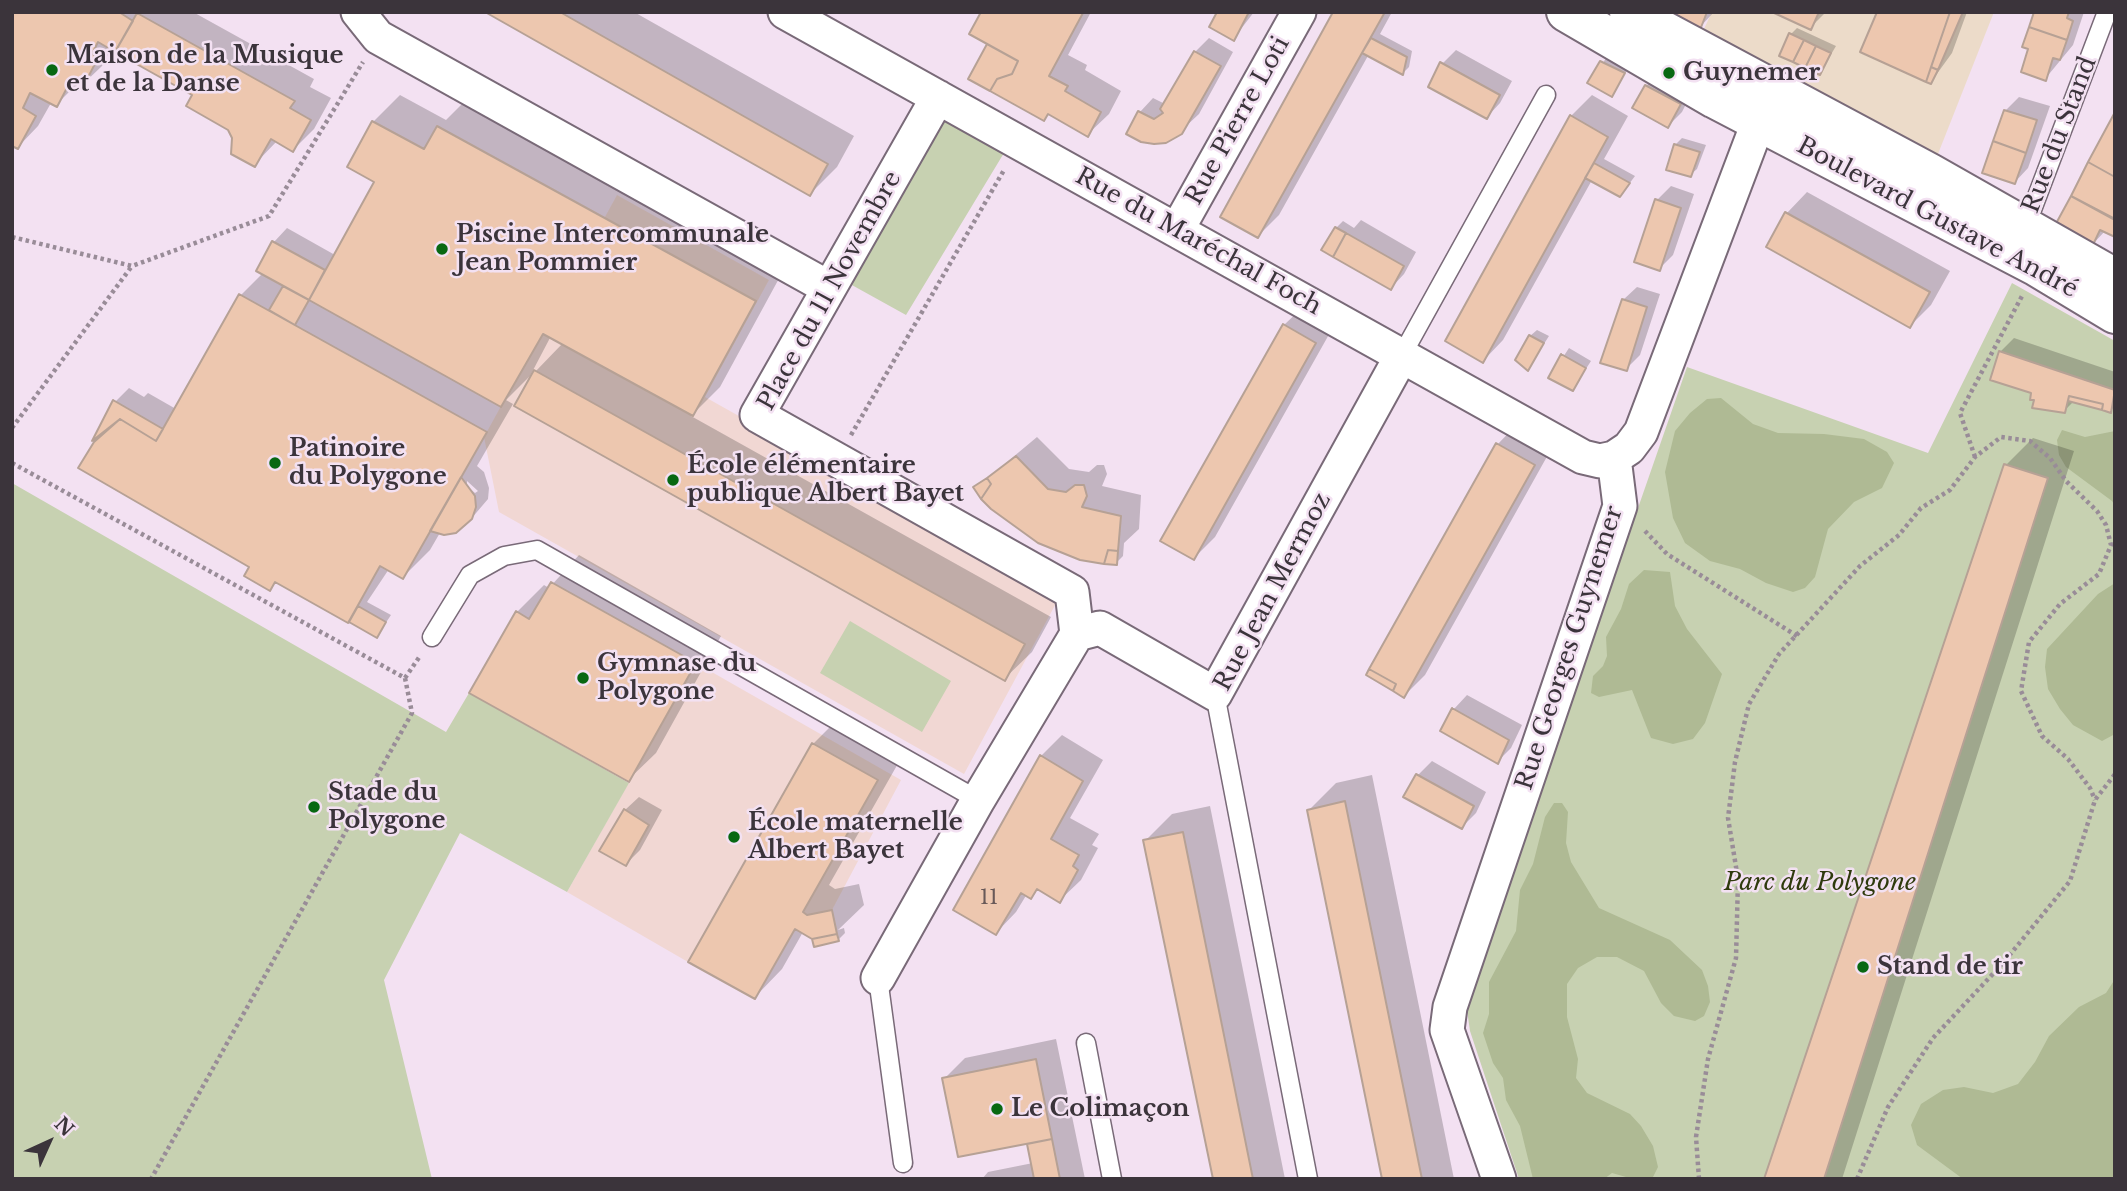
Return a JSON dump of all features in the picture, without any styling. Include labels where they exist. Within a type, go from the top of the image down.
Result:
[{"type":"main road","name":"Boulevard Gustave André","points":[[1566,12],[1758,123],[2027,250],[2115,278]]},
{"type":"main road","name":"Boulevard Gustave André","points":[[1629,12],[1833,124],[1930,173],[2027,250],[2115,314]]},
{"type":"street","name":"Rue du Maréchal Foch","points":[[785,12],[1583,457],[1600,461],[1614,458]]},
{"type":"street","name":"Rue Pierre Loti","points":[[1178,230],[1299,12]]},
{"type":"street","points":[[368,25],[830,288]]},
{"type":"street","name":"Place du 11 Novembre","points":[[836,460],[757,415],[938,97]]},
{"type":"street","points":[[1614,458],[1629,448],[1640,432],[1758,123],[1775,116],[1802,116],[1833,124]]},
{"type":"street","name":"Rue Jean Mermoz","points":[[1215,694],[1402,355]]},
{"type":"street","name":"Rue Georges Guynemer","points":[[1499,1179],[1447,1030],[1450,1007],[1620,506],[1614,458]]},
{"type":"street","points":[[836,460],[1072,592],[1077,634],[978,800],[878,978]]},
{"type":"street","points":[[1077,634],[1100,628],[1215,694]]},
{"type":"lane","name":"Rue du Stand","points":[[2027,250],[2107,12]]},
{"type":"lane","name":"Rue Jean Mermoz","points":[[1402,355],[1546,95]]},
{"type":"lane","points":[[2027,250],[2115,295]]},
{"type":"lane","points":[[432,637],[470,575],[503,556],[537,550],[978,800]]},
{"type":"lane","name":"Rue Jean Mermoz","points":[[1215,694],[1308,1179]]},
{"type":"lane","points":[[878,978],[903,1163]]},
{"type":"lane","points":[[1086,1043],[1112,1179]]},
{"type":"path","points":[[12,428],[132,267],[269,216],[368,25]]},
{"type":"path","points":[[836,460],[1020,143]]},
{"type":"path","points":[[12,237],[132,267]]},
{"type":"path","points":[[1975,457],[1960,413],[2027,250]]},
{"type":"path","points":[[1699,1179],[1696,1137],[1708,1059],[1736,958],[1738,879],[1728,818],[1735,762],[1749,704],[1779,654],[1860,566],[1899,535],[1921,508],[1950,490],[1975,457],[2001,437],[2030,441],[2050,458],[2066,481],[2097,511],[2106,525],[2111,545],[2099,574],[2060,604],[2029,642],[2021,691],[2042,736],[2068,759],[2090,788],[2095,800]]},
{"type":"path","points":[[12,463],[405,678],[412,713],[151,1179]]},
{"type":"path","points":[[1620,506],[1667,554],[1797,636]]},
{"type":"path","points":[[1857,1179],[1888,1107],[1933,1038],[2004,962],[2070,881],[2095,800],[2115,774]]},
{"type":"shaded area","points":[[1712,12],[1994,12],[1936,159],[1702,33]]},
{"type":"shaded area","name":"École élémentaire publique Albert Bayet","points":[[617,195],[769,280],[705,397],[1060,596],[964,774],[499,512],[484,437]]},
{"type":"shaded area","name":"École maternelle Albert Bayet","points":[[696,663],[901,780],[832,910],[839,941],[814,947],[812,939],[795,929],[688,962],[567,892]]},
{"type":"green space","points":[[942,111],[1007,148],[906,315],[841,279]]},
{"type":"green space","name":"Parc du Polygone","points":[[2012,283],[2115,341],[2115,1179],[1519,1179],[1470,1031],[1466,1003],[1687,367],[1928,453]]},
{"type":"green space","points":[[1721,398],[1753,424],[1778,433],[1824,434],[1864,439],[1887,452],[1894,463],[1882,488],[1854,502],[1828,529],[1815,577],[1805,588],[1793,592],[1766,583],[1740,569],[1710,561],[1685,543],[1673,518],[1665,472],[1675,431],[1690,413],[1707,399]]},
{"type":"green space","points":[[2062,430],[2085,437],[2115,431],[2115,506],[2066,467],[2059,455],[2057,440]]},
{"type":"green space","name":"Stade du Polygone","points":[[12,483],[446,732],[469,693],[629,783],[567,892],[460,833],[384,980],[432,1179],[12,1179]]},
{"type":"green space","points":[[1644,570],[1670,572],[1675,606],[1687,629],[1722,674],[1705,723],[1693,739],[1673,744],[1651,738],[1632,690],[1599,697],[1591,693],[1593,676],[1603,666],[1607,656],[1606,637],[1621,609],[1629,584]]},
{"type":"green space","points":[[2115,583],[2115,734],[2102,741],[2073,725],[2060,709],[2048,689],[2045,667],[2047,649],[2098,594]]},
{"type":"green space","points":[[850,621],[951,681],[922,732],[820,673]]},
{"type":"green space","points":[[1554,803],[1562,803],[1568,812],[1566,843],[1571,862],[1599,908],[1670,940],[1702,970],[1708,986],[1710,1002],[1704,1016],[1695,1021],[1674,1016],[1661,1003],[1644,971],[1617,957],[1597,957],[1578,968],[1567,984],[1567,1017],[1578,1059],[1576,1078],[1587,1093],[1630,1114],[1641,1126],[1653,1146],[1658,1167],[1652,1179],[1633,1179],[1612,1173],[1604,1179],[1533,1179],[1520,1126],[1506,1100],[1503,1078],[1493,1063],[1483,1033],[1489,1014],[1489,982],[1516,931],[1520,890],[1533,864],[1545,817]]},
{"type":"green space","points":[[2115,979],[2115,1179],[1963,1179],[1917,1145],[1911,1125],[1921,1104],[1943,1090],[1964,1087],[1993,1093],[2018,1084],[2035,1062],[2049,1036],[2079,1007],[2106,993]]},
{"type":"building","name":"Maison de la Musique et de la Danse","points":[[12,12],[119,12],[133,21],[115,52],[98,42],[92,54],[98,58],[82,89],[70,82],[57,107],[30,93],[23,108],[36,116],[18,149],[12,146]]},
{"type":"building","points":[[485,12],[560,12],[828,164],[810,196]]},
{"type":"building","points":[[981,12],[1083,13],[1049,76],[1068,86],[1065,91],[1101,112],[1088,137],[1048,114],[1044,121],[990,91],[997,79],[1012,74],[1018,61],[969,34]]},
{"type":"building","points":[[1217,12],[1249,12],[1234,41],[1209,27]]},
{"type":"building","points":[[1333,12],[1385,12],[1258,238],[1220,217]]},
{"type":"building","points":[[1667,12],[1707,12],[1700,30]]},
{"type":"building","points":[[1772,12],[1819,12],[1811,30]]},
{"type":"building","points":[[1877,12],[1950,12],[1926,82],[1860,52]]},
{"type":"building","points":[[1950,12],[1963,12],[1938,70],[1931,67]]},
{"type":"building","points":[[2034,12],[2069,12],[2067,18],[2073,21],[2067,40],[2029,27]]},
{"type":"building","points":[[137,13],[295,101],[290,108],[311,120],[293,152],[271,139],[255,167],[231,154],[232,138],[228,130],[186,106],[192,95],[115,52]]},
{"type":"building","points":[[2029,27],[2067,40],[2060,60],[2053,58],[2046,81],[2021,72],[2028,49],[2022,47]]},
{"type":"building","points":[[1789,33],[1804,40],[1793,62],[1779,56]]},
{"type":"building","points":[[1371,38],[1407,57],[1403,75],[1362,53]]},
{"type":"building","points":[[1804,40],[1816,46],[1805,68],[1793,62]]},
{"type":"building","points":[[987,44],[1018,61],[1012,74],[997,79],[990,91],[968,79]]},
{"type":"building","points":[[1816,46],[1831,53],[1820,75],[1805,68]]},
{"type":"building","points":[[1194,51],[1221,66],[1182,134],[1166,143],[1154,144],[1141,142],[1126,134],[1138,111],[1154,119],[1163,113],[1160,109]]},
{"type":"building","points":[[1600,61],[1625,73],[1612,97],[1587,83]]},
{"type":"building","points":[[1440,62],[1500,95],[1487,119],[1428,87]]},
{"type":"building","points":[[1931,67],[1938,70],[1931,84],[1926,82]]},
{"type":"building","points":[[1645,85],[1681,104],[1668,128],[1632,108]]},
{"type":"building","points":[[2004,110],[2037,120],[2026,153],[1993,141]]},
{"type":"building","points":[[2115,112],[2115,177],[2088,162]]},
{"type":"building","points":[[1570,115],[1608,137],[1483,363],[1445,341]]},
{"type":"building","points":[[372,121],[424,149],[437,126],[756,301],[693,416],[543,334],[501,407],[309,300],[374,182],[347,167]]},
{"type":"building","points":[[1993,141],[2026,153],[2015,184],[1982,173]]},
{"type":"building","points":[[1674,144],[1700,152],[1691,177],[1666,170]]},
{"type":"building","points":[[2088,162],[2115,177],[2115,219],[2071,196]]},
{"type":"building","points":[[1594,163],[1630,183],[1620,197],[1585,178]]},
{"type":"building","points":[[2071,196],[2115,220],[2115,237],[2100,230],[2091,249],[2053,229]]},
{"type":"building","points":[[1655,199],[1681,208],[1660,271],[1634,262]]},
{"type":"building","points":[[1785,212],[1930,292],[1910,328],[1766,247]]},
{"type":"building","points":[[1335,227],[1346,233],[1333,257],[1321,250]]},
{"type":"building","points":[[1346,233],[1404,266],[1391,290],[1333,257]]},
{"type":"building","points":[[272,241],[325,270],[309,300],[256,271]]},
{"type":"building","points":[[283,286],[309,300],[295,325],[269,310]]},
{"type":"building","name":"Patinoire du Polygone","points":[[239,294],[487,432],[403,579],[380,566],[348,623],[275,582],[270,591],[244,576],[249,567],[78,468],[94,442],[120,419],[156,441]]},
{"type":"building","points":[[1622,299],[1647,307],[1627,371],[1600,363]]},
{"type":"building","points":[[1283,324],[1316,343],[1194,560],[1160,541]]},
{"type":"building","points":[[1529,335],[1544,343],[1528,371],[1515,360]]},
{"type":"building","points":[[1999,351],[2115,390],[2111,413],[2102,410],[2103,404],[2069,396],[2065,413],[2032,408],[2034,400],[2030,400],[2031,393],[1990,380]]},
{"type":"building","points":[[1561,354],[1586,368],[1573,391],[1548,378]]},
{"type":"building","points":[[534,370],[1025,644],[1005,681],[514,406]]},
{"type":"building","points":[[2069,396],[2103,404],[2102,410],[2068,401]]},
{"type":"building","points":[[113,400],[163,429],[156,441],[120,419],[92,441]]},
{"type":"building","points":[[1496,443],[1535,465],[1404,698],[1393,691],[1396,684],[1369,669]]},
{"type":"building","points":[[1016,456],[1048,489],[1066,492],[1075,485],[1084,485],[1087,496],[1082,507],[1121,516],[1118,551],[1108,550],[1104,564],[1080,560],[1038,543],[991,509],[981,499],[991,484],[987,478]]},
{"type":"building","name":"Stand de tir","points":[[2004,464],[2048,478],[1824,1179],[1764,1179]]},
{"type":"building","points":[[461,477],[475,496],[476,507],[472,519],[456,533],[444,535],[430,531]]},
{"type":"building","points":[[987,478],[991,484],[981,499],[973,487]]},
{"type":"building","points":[[1108,550],[1118,551],[1117,565],[1104,564]]},
{"type":"building","name":"Gymnase du Polygone","points":[[551,582],[696,663],[629,782],[469,693],[516,611],[529,619]]},
{"type":"building","points":[[358,606],[386,622],[377,638],[349,622]]},
{"type":"building","points":[[1369,669],[1396,684],[1393,691],[1366,675]]},
{"type":"building","points":[[1452,708],[1509,740],[1498,764],[1440,731]]},
{"type":"building","points":[[812,743],[878,780],[803,912],[807,915],[832,910],[837,934],[812,939],[795,929],[755,999],[688,962]]},
{"type":"building","points":[[1040,755],[1083,781],[1051,839],[1079,855],[1073,866],[1078,870],[1060,903],[1037,889],[1031,899],[1021,893],[996,935],[953,910]]},
{"type":"building","points":[[1416,774],[1474,806],[1462,829],[1403,797]]},
{"type":"building","points":[[1345,801],[1422,1179],[1382,1179],[1307,810]]},
{"type":"building","points":[[624,809],[649,825],[626,866],[599,851]]},
{"type":"building","points":[[1183,832],[1253,1179],[1213,1179],[1143,840]]},
{"type":"building","points":[[837,934],[839,941],[814,947],[812,939]]},
{"type":"building","name":"Le Colimaçon","points":[[1036,1059],[1052,1139],[958,1157],[942,1078]]},
{"type":"building","points":[[1052,1139],[1060,1179],[1034,1179],[1027,1144]]},
{"type":"place","name":"Maison de la Musique et de la Danse","points":[[52,70]]},
{"type":"place","name":"Guynemer","points":[[1669,73]]},
{"type":"place","name":"Piscine Intercommunale Jean Pommier","points":[[442,249]]},
{"type":"place","name":"Patinoire du Polygone","points":[[275,463]]},
{"type":"place","name":"École élémentaire publique Albert Bayet","points":[[673,480]]},
{"type":"place","name":"Gymnase du Polygone","points":[[583,678]]},
{"type":"place","name":"Stade du Polygone","points":[[314,807]]},
{"type":"place","name":"École maternelle Albert Bayet","points":[[734,837]]},
{"type":"place","name":"Stand de tir","points":[[1863,967]]},
{"type":"place","name":"Le Colimaçon","points":[[997,1109]]}]
